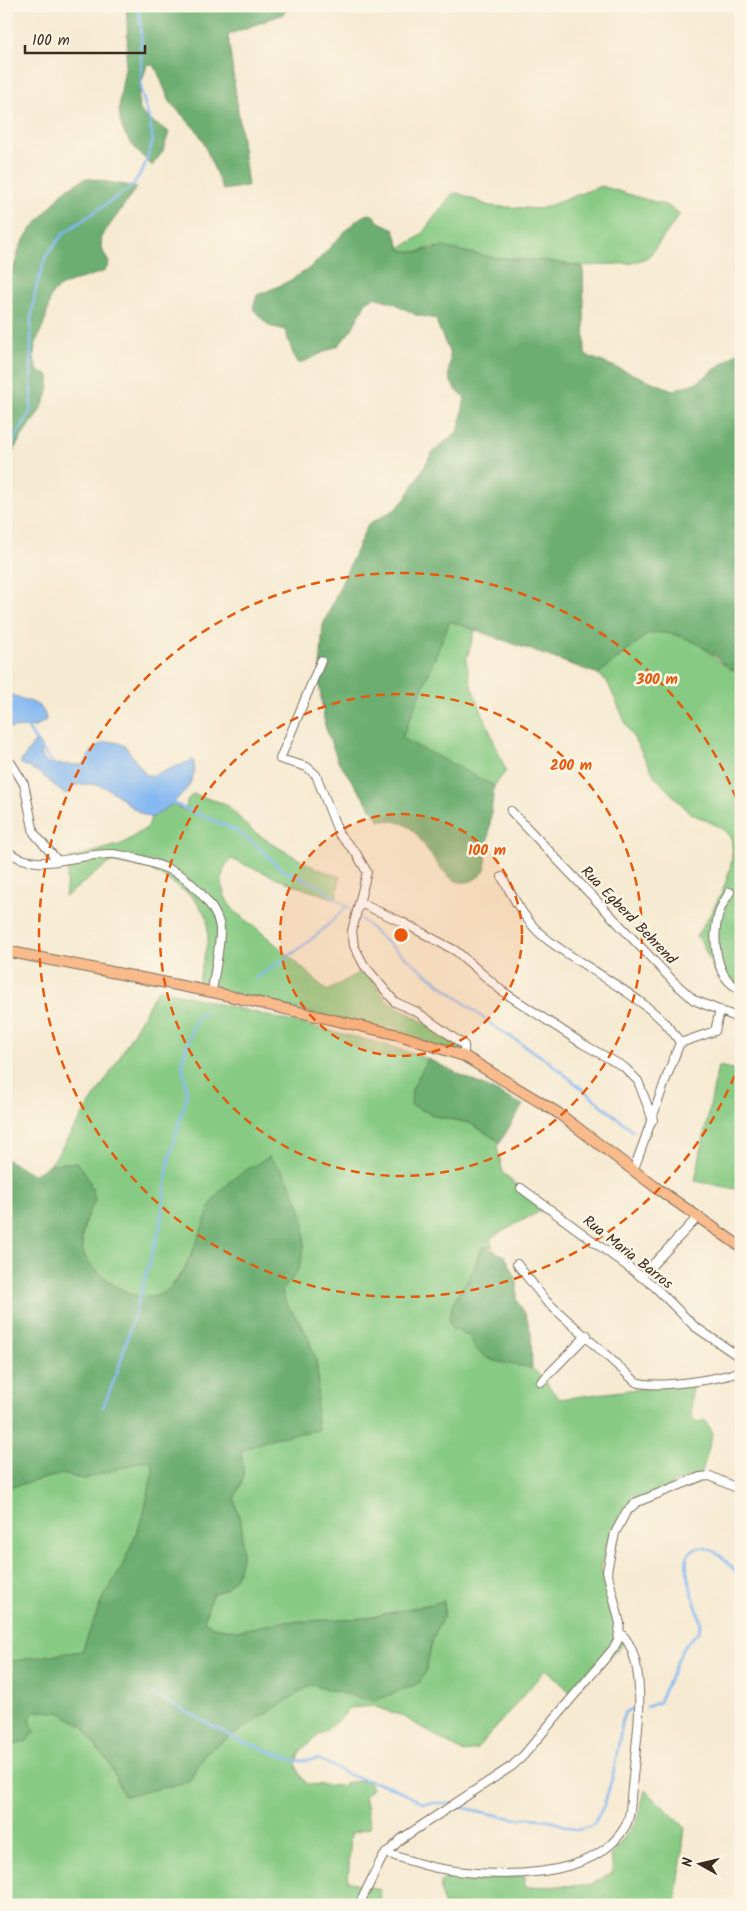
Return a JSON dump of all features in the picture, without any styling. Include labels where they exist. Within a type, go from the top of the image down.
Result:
[{"type":"main road","points":[[6,951],[212,992],[399,1034],[464,1056],[558,1113],[633,1171],[740,1246]]},
{"type":"street","points":[[321,661],[280,759],[307,767],[316,775],[339,834],[356,853],[367,872],[352,931],[354,946],[364,965],[395,1002],[417,1012],[464,1045],[464,1056]]},
{"type":"street","points":[[11,763],[24,784],[34,833],[57,860]]},
{"type":"street","name":"Rua Egberd Behrend","points":[[511,811],[674,982],[694,1000],[741,1019]]},
{"type":"street","points":[[6,850],[17,859],[42,864],[57,860],[112,854],[147,862],[184,878],[210,905],[220,927],[212,992]]},
{"type":"street","points":[[502,877],[520,910],[544,936],[651,1011],[674,1030],[680,1043]]},
{"type":"street","points":[[730,892],[719,912],[716,938],[719,968],[734,986],[741,989]]},
{"type":"street","points":[[360,903],[402,922],[456,951],[502,991],[583,1044],[624,1067],[638,1081],[652,1120]]},
{"type":"street","points":[[633,1171],[652,1120],[662,1085],[680,1043],[715,1031],[720,1010]]},
{"type":"street","name":"Rua Maria Barros","points":[[521,1188],[641,1277],[694,1326],[741,1358]]},
{"type":"street","points":[[641,1277],[698,1218]]},
{"type":"street","points":[[517,1264],[546,1301],[587,1335],[632,1379],[641,1383],[696,1380],[741,1371]]},
{"type":"street","points":[[541,1382],[587,1335]]},
{"type":"street","points":[[359,1905],[386,1853],[401,1839],[486,1784],[523,1756],[600,1665],[618,1640],[620,1624],[607,1571],[616,1533],[626,1512],[637,1502],[700,1477],[712,1477],[741,1490]]},
{"type":"street","points":[[386,1853],[436,1868],[513,1873],[568,1867],[608,1847],[628,1822],[639,1717],[640,1692],[633,1656],[629,1642],[620,1634]]},
{"type":"green space","points":[[126,6],[290,6],[283,14],[228,35],[248,186],[223,190],[202,139],[170,102],[155,66],[147,64],[140,90],[139,103],[140,109],[146,117],[169,132],[163,151],[152,166],[129,140],[123,130],[119,107],[127,53]]},
{"type":"green space","points":[[86,178],[137,187],[102,236],[101,247],[109,263],[105,271],[62,286],[54,291],[51,297],[45,321],[34,349],[35,364],[39,372],[49,376],[49,387],[42,407],[13,452],[6,479],[6,388],[9,381],[6,373],[6,285],[10,282],[20,246],[29,232],[65,190]]},
{"type":"green space","points":[[601,186],[668,206],[680,214],[649,257],[632,263],[582,266],[539,260],[496,258],[433,247],[418,252],[403,251],[401,248],[420,236],[452,194],[458,193],[489,206],[540,209]]},
{"type":"green space","points":[[368,214],[373,215],[379,222],[394,229],[398,243],[403,251],[418,252],[443,247],[496,258],[539,260],[583,267],[585,355],[673,390],[698,382],[741,350],[741,672],[728,667],[710,652],[686,638],[668,633],[649,633],[598,674],[450,621],[402,738],[494,786],[485,871],[472,880],[461,882],[451,878],[442,869],[409,827],[399,822],[379,820],[338,761],[325,726],[319,682],[323,625],[368,524],[396,509],[406,498],[432,453],[459,430],[465,397],[457,391],[450,379],[449,352],[436,319],[416,315],[394,303],[375,297],[366,302],[352,329],[339,345],[299,364],[293,354],[285,330],[269,326],[253,309],[257,295],[286,283],[312,266],[355,222]]},
{"type":"green space","points":[[450,620],[475,630],[466,661],[471,685],[506,771],[494,786],[402,738]]},
{"type":"green space","points":[[659,632],[690,639],[729,668],[741,672],[741,987],[715,972],[701,941],[696,936],[724,888],[729,874],[732,860],[730,835],[718,826],[690,813],[656,778],[627,726],[607,681],[598,674],[649,633]]},
{"type":"green space","points":[[193,794],[226,804],[250,829],[279,848],[315,868],[340,877],[336,899],[299,887],[231,859],[224,869],[222,880],[226,898],[236,912],[278,946],[327,991],[365,969],[386,1000],[433,1028],[472,1055],[198,984],[208,939],[207,917],[192,896],[149,868],[110,862],[65,897],[69,859],[122,844],[148,827],[151,818],[171,804],[185,811],[188,799]]},
{"type":"green space","points":[[158,989],[383,1044],[428,1059],[411,1105],[438,1117],[470,1123],[500,1142],[497,1147],[503,1173],[544,1209],[490,1238],[493,1248],[484,1246],[481,1248],[473,1271],[452,1306],[450,1321],[452,1329],[469,1335],[476,1347],[489,1359],[530,1368],[541,1377],[559,1399],[692,1382],[691,1418],[697,1423],[705,1420],[713,1433],[701,1475],[676,1482],[622,1513],[609,1542],[601,1569],[626,1641],[572,1694],[546,1669],[477,1749],[464,1753],[403,1716],[373,1706],[349,1708],[339,1720],[305,1747],[299,1755],[297,1763],[299,1773],[308,1784],[341,1786],[344,1783],[368,1780],[372,1789],[364,1796],[370,1828],[351,1833],[348,1881],[381,1890],[380,1905],[6,1905],[6,1886],[11,1873],[6,1868],[6,1770],[11,1746],[27,1741],[31,1716],[36,1711],[59,1712],[83,1726],[96,1747],[109,1762],[124,1796],[189,1782],[206,1752],[311,1685],[374,1701],[419,1683],[425,1673],[433,1638],[444,1614],[444,1601],[367,1618],[282,1622],[236,1631],[213,1627],[204,1621],[212,1594],[226,1589],[242,1528],[234,1499],[242,1483],[241,1451],[273,1438],[318,1430],[315,1416],[318,1379],[316,1359],[302,1325],[285,1303],[282,1290],[295,1275],[297,1200],[282,1169],[250,1168],[224,1187],[215,1198],[201,1234],[183,1271],[170,1288],[158,1297],[146,1298],[131,1295],[112,1284],[87,1262],[83,1251],[82,1237],[86,1219],[95,1200],[88,1178],[77,1162],[51,1164],[114,1067]]},
{"type":"green space","points":[[428,1059],[523,1105],[500,1142],[470,1123],[438,1117],[411,1105],[412,1089]]},
{"type":"green space","points":[[718,1066],[741,1071],[741,1190],[695,1181]]},
{"type":"green space","points":[[269,1157],[279,1168],[295,1193],[303,1221],[305,1235],[304,1250],[299,1269],[282,1290],[288,1306],[306,1333],[315,1358],[318,1376],[316,1412],[318,1430],[273,1438],[241,1451],[244,1477],[234,1499],[242,1528],[242,1559],[236,1577],[226,1589],[212,1594],[204,1621],[213,1627],[236,1631],[282,1622],[367,1618],[444,1601],[444,1614],[433,1638],[425,1673],[419,1683],[374,1701],[311,1685],[206,1752],[189,1782],[124,1796],[109,1762],[96,1747],[83,1726],[59,1712],[36,1711],[31,1716],[29,1721],[35,1731],[27,1741],[11,1746],[6,1770],[6,1662],[82,1651],[103,1598],[122,1567],[143,1517],[153,1464],[146,1460],[85,1479],[62,1474],[6,1488],[6,1159],[33,1175],[51,1164],[76,1162],[80,1166],[88,1180],[95,1200],[82,1233],[81,1240],[84,1254],[95,1270],[106,1279],[122,1290],[143,1297],[159,1295],[173,1285],[184,1270],[193,1252],[215,1198],[220,1191],[239,1175]]},
{"type":"green space","points":[[483,1246],[505,1256],[513,1272],[517,1282],[517,1301],[526,1315],[531,1333],[532,1368],[503,1363],[486,1357],[473,1345],[469,1335],[452,1329],[449,1321],[452,1306],[474,1269]]},
{"type":"green space","points":[[146,1460],[153,1464],[153,1471],[143,1517],[122,1567],[103,1598],[82,1651],[6,1662],[6,1488],[62,1474],[85,1479]]},
{"type":"green space","points":[[645,1790],[685,1827],[676,1905],[443,1905],[440,1882],[451,1875],[525,1876],[525,1887],[589,1885],[613,1873],[611,1855],[638,1819]]},
{"type":"water","points":[[6,692],[41,708],[46,720],[35,727],[6,728]]},
{"type":"water","points":[[36,740],[41,746],[40,755],[48,764],[82,765],[95,747],[113,742],[126,747],[146,775],[152,776],[193,760],[194,769],[188,787],[182,795],[151,818],[140,813],[108,789],[99,786],[88,784],[75,785],[69,793],[63,793],[40,773],[20,763]]},
{"type":"waterway","points":[[6,455],[31,410],[31,318],[36,288],[46,256],[64,233],[131,187],[143,170],[153,141],[150,122],[141,91],[141,29],[138,6]]},
{"type":"waterway","points":[[26,725],[36,741]]},
{"type":"waterway","points":[[39,746],[54,765]]},
{"type":"waterway","points":[[170,802],[233,829],[256,845],[281,869],[321,887],[353,911]]},
{"type":"waterway","points":[[255,978],[304,945],[347,906]]},
{"type":"waterway","points":[[361,919],[386,942],[495,1027],[547,1060],[633,1131]]},
{"type":"waterway","points":[[103,1407],[117,1373],[160,1227],[169,1160],[187,1095],[182,1061],[196,1018],[205,1011]]},
{"type":"waterway","points":[[647,1707],[659,1702],[683,1648],[698,1632],[701,1623],[687,1573],[687,1558],[689,1554],[694,1549],[708,1548],[726,1561],[741,1578]]},
{"type":"waterway","points":[[153,1694],[241,1741],[296,1761],[319,1759],[351,1776],[392,1787],[422,1803],[449,1803]]},
{"type":"waterway","points":[[460,1807],[515,1819],[549,1820],[577,1830],[589,1827],[594,1824],[604,1805],[613,1775],[624,1713],[632,1709]]}]
